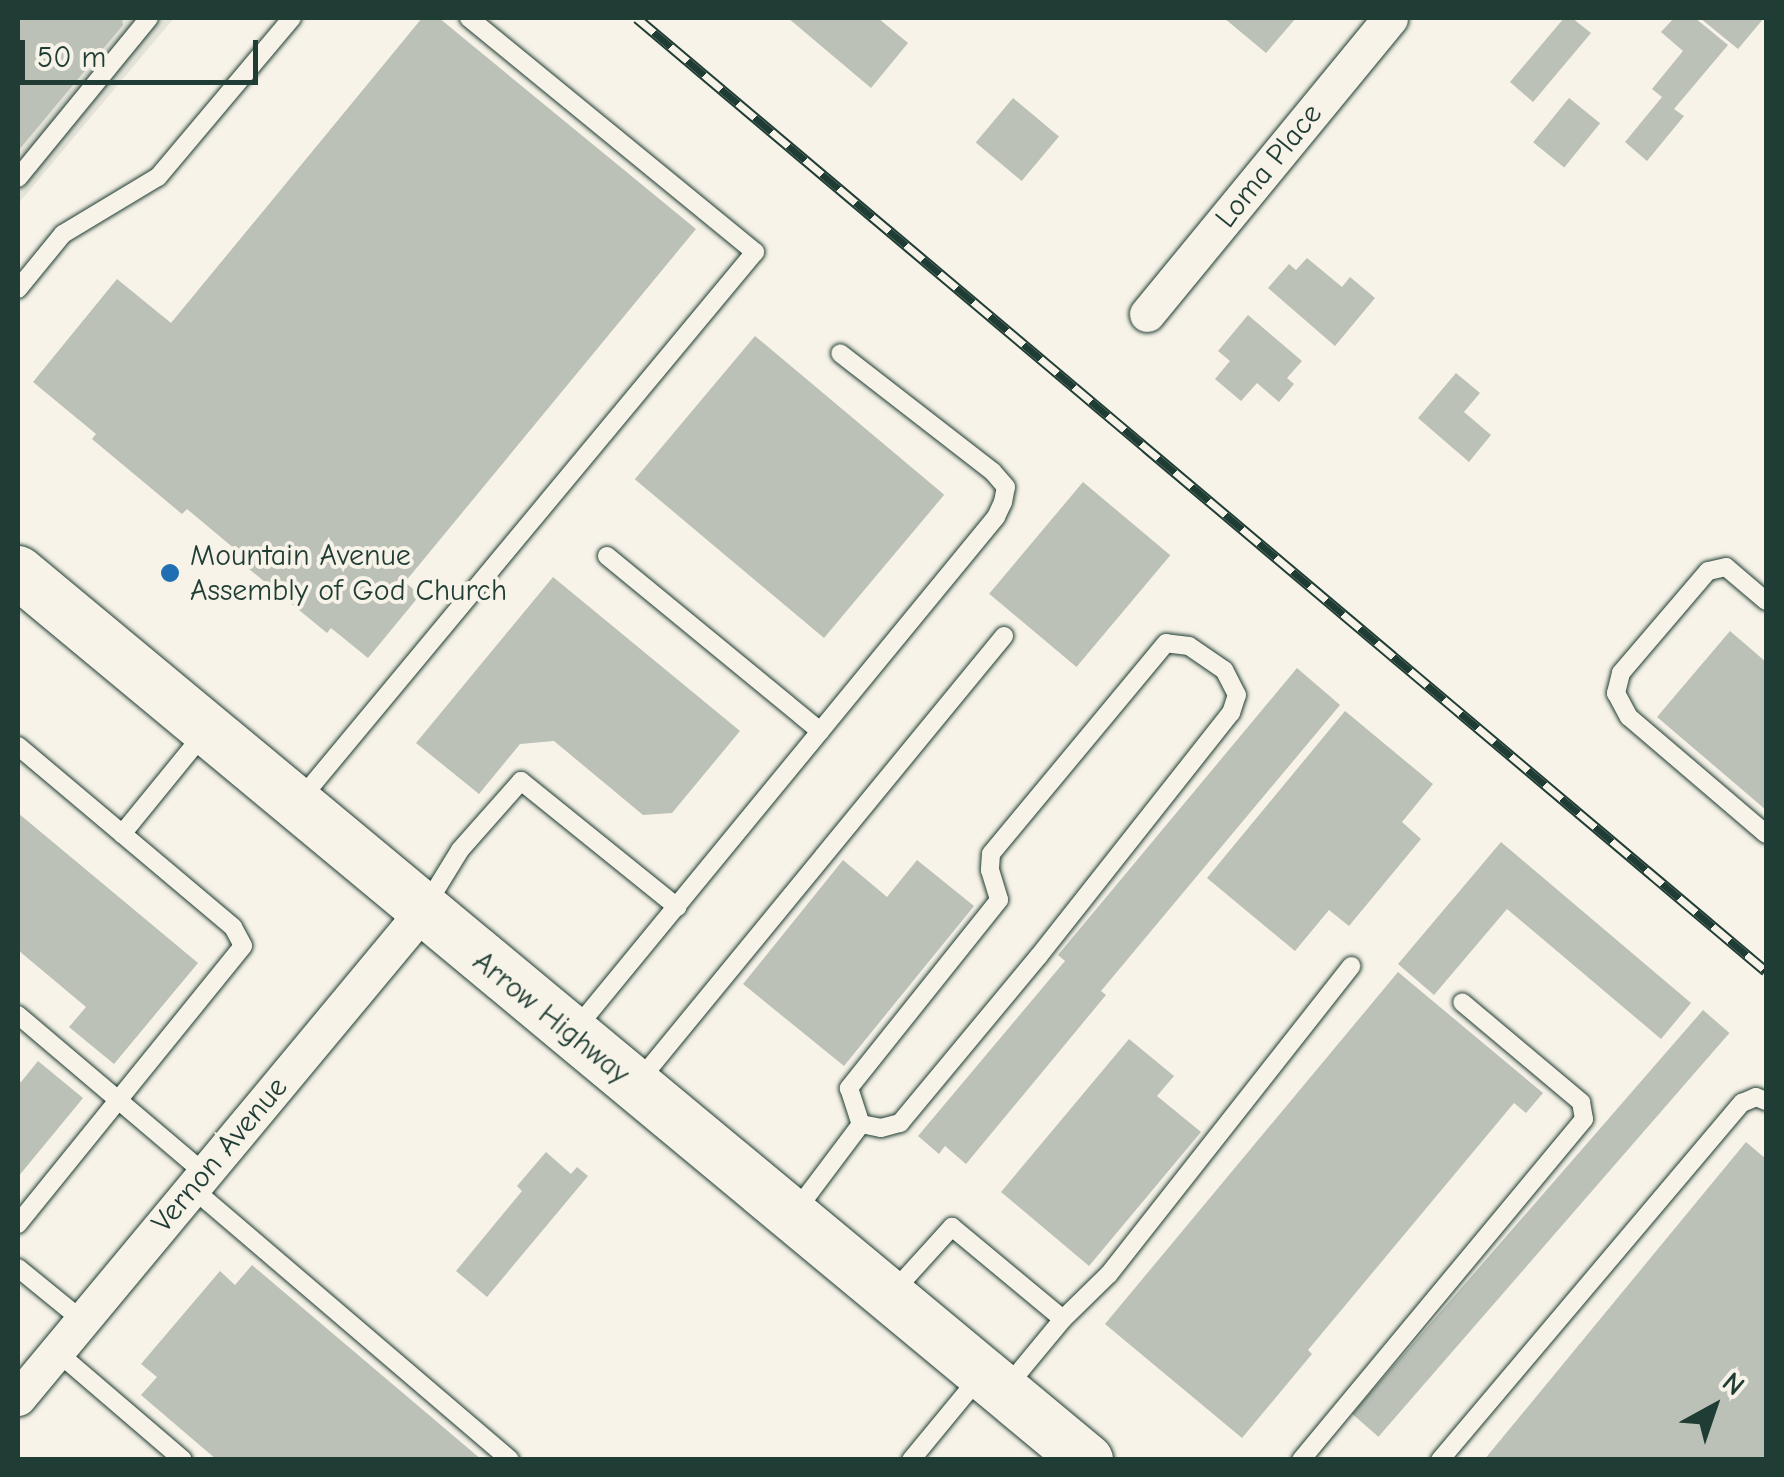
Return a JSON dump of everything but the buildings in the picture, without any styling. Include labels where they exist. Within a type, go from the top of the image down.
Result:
[{"type":"main road","name":"Arrow Highway","points":[[18,572],[422,912],[1087,1460]]},
{"type":"street","name":"Loma Place","points":[[1147,314],[1390,18]]},
{"type":"street","name":"Vernon Avenue","points":[[18,1398],[422,912]]},
{"type":"lane","points":[[18,178],[149,18]]},
{"type":"lane","points":[[18,289],[63,234],[158,177],[292,18]]},
{"type":"lane","points":[[295,806],[755,252],[469,18]]},
{"type":"lane","points":[[571,1034],[996,517],[1006,487],[992,471],[840,353]]},
{"type":"lane","points":[[607,556],[820,731]]},
{"type":"lane","points":[[1766,600],[1726,567],[1708,571],[1621,673],[1616,693],[1629,718],[1766,834]]},
{"type":"lane","points":[[634,1087],[1004,636]]},
{"type":"lane","points":[[1166,643],[1189,646],[1224,670],[1237,695],[1231,713],[1038,958],[900,1123],[881,1128],[860,1124],[849,1088],[999,900],[990,870],[991,854],[1166,643]]},
{"type":"lane","points":[[122,834],[206,731]]},
{"type":"lane","points":[[18,746],[233,927],[244,946],[18,1224]]},
{"type":"lane","points":[[422,912],[460,850],[520,782],[677,907]]},
{"type":"lane","points":[[911,1460],[1109,1274],[1351,966]]},
{"type":"lane","points":[[1301,1460],[1584,1119],[1581,1102],[1462,1002]]},
{"type":"lane","points":[[18,1015],[121,1099],[198,1181],[510,1460]]},
{"type":"lane","points":[[1440,1460],[1742,1104],[1756,1097],[1766,1101]]},
{"type":"lane","points":[[792,1216],[860,1124]]},
{"type":"lane","points":[[890,1296],[952,1226],[1063,1319]]},
{"type":"lane","points":[[18,1268],[82,1320]]},
{"type":"lane","points":[[56,1351],[183,1460]]},
{"type":"shaded area","points":[[18,18],[174,18],[18,204]]},
{"type":"railway","points":[[637,18],[1766,971]]},
{"type":"place","name":"Mountain Avenue Assembly of God Church","points":[[170,573]]}]
